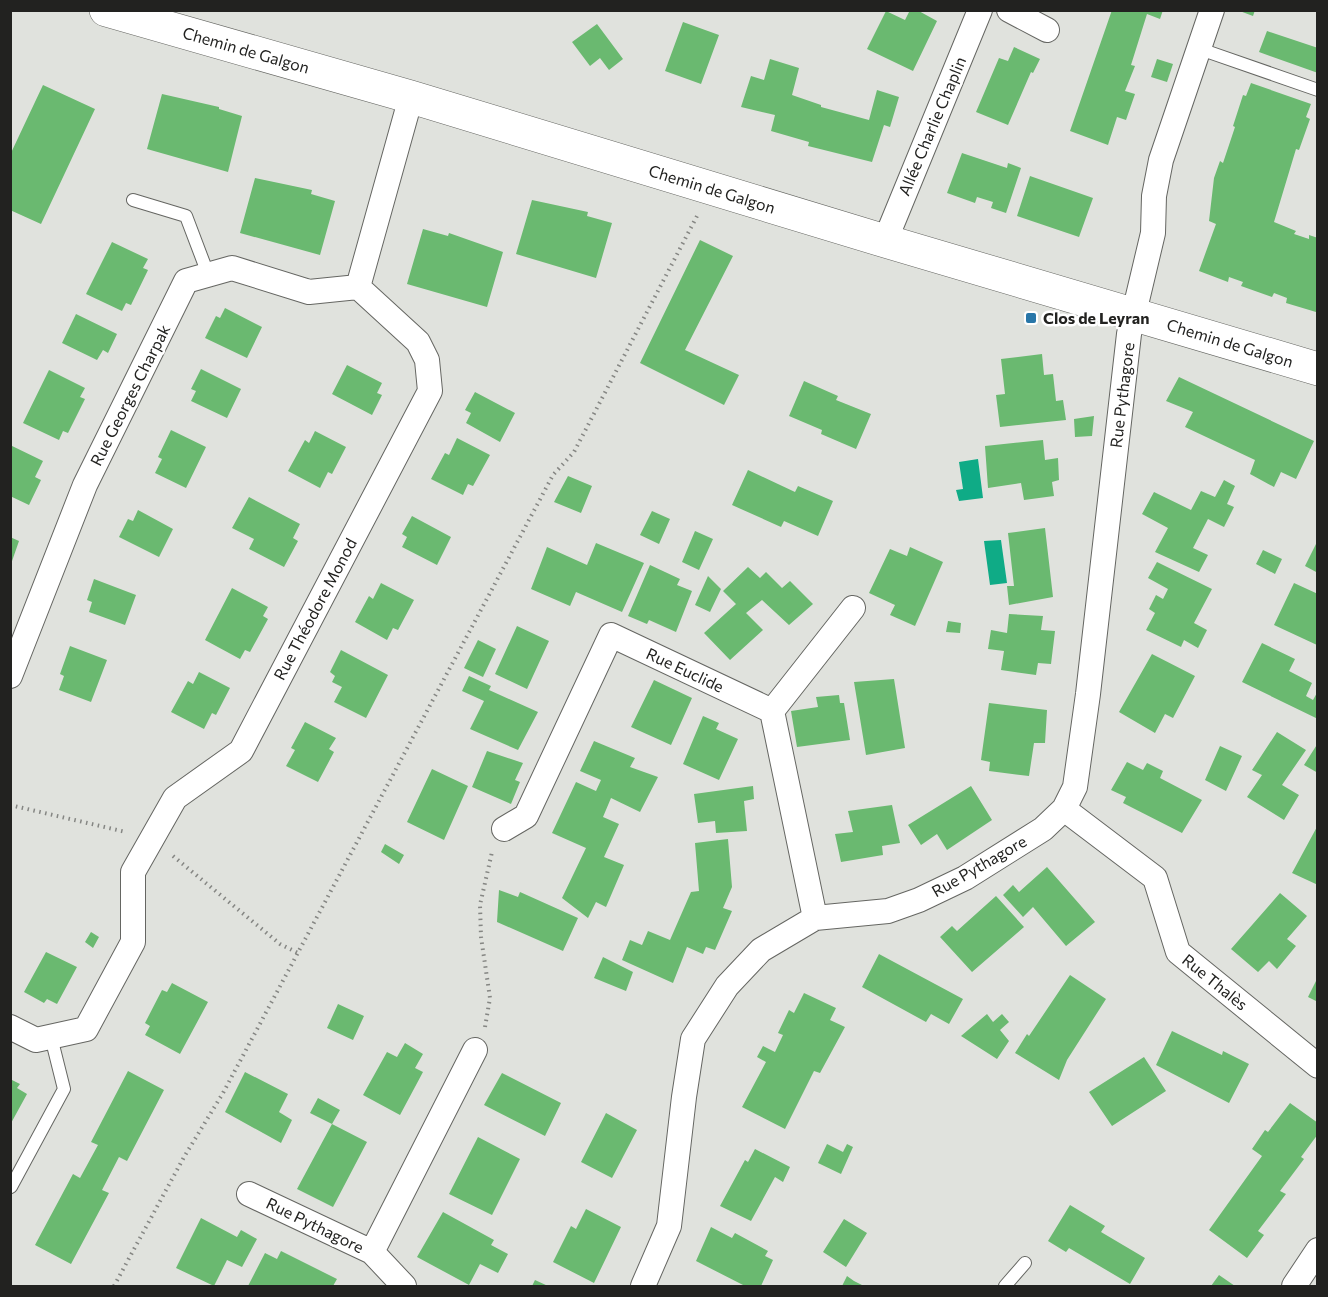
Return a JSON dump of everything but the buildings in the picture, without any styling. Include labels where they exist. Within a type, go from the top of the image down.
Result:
[{"type":"main road","name":"Chemin de Galgon","points":[[106,10],[411,97],[885,242],[1133,313],[1317,369]]},
{"type":"street","name":"Allée Charlie Chaplin","points":[[885,242],[980,10]]},
{"type":"street","points":[[1009,10],[1047,30]]},
{"type":"street","name":"Rue Pythagore","points":[[643,1287],[669,1226],[693,1039],[727,986],[760,950],[815,918],[888,911],[919,900],[965,878],[1044,829],[1064,809],[1075,787],[1133,313],[1153,233],[1154,196],[1161,160],[1212,10]]},
{"type":"street","points":[[358,287],[411,97]]},
{"type":"street","name":"Rue Georges Charpak","points":[[10,676],[84,485],[186,281],[232,268],[309,292],[358,287]]},
{"type":"street","name":"Rue Théodore Monod","points":[[10,1027],[36,1040],[86,1029],[133,942],[133,872],[176,798],[241,751],[430,391],[428,360],[418,342],[358,287]]},
{"type":"street","points":[[815,918],[772,711],[853,608]]},
{"type":"street","name":"Rue Euclide","points":[[504,829],[526,816],[611,635],[772,711]]},
{"type":"street","name":"Rue Thalès","points":[[1064,809],[1155,878],[1178,952],[1317,1066]]},
{"type":"street","points":[[372,1252],[475,1050]]},
{"type":"street","name":"Rue Pythagore","points":[[249,1194],[372,1252],[404,1287]]},
{"type":"street","points":[[1294,1287],[1317,1250]]},
{"type":"lane","points":[[1200,49],[1317,90]]},
{"type":"lane","points":[[133,200],[186,216],[208,274]]},
{"type":"lane","points":[[11,1187],[64,1089],[51,1037]]},
{"type":"lane","points":[[1005,1287],[1026,1263]]},
{"type":"path","points":[[114,1287],[184,1157],[223,1093],[553,475],[574,452],[711,189]]},
{"type":"path","points":[[475,1050],[486,1025],[490,998],[481,937],[480,905],[489,857],[504,829]]},
{"type":"shaded area","points":[[978,459],[983,498],[959,501],[956,490],[963,489],[959,462]]},
{"type":"shaded area","points":[[1001,540],[1007,583],[990,585],[984,541]]},
{"type":"place","name":"Clos de Leyran","points":[[1031,318]]}]
